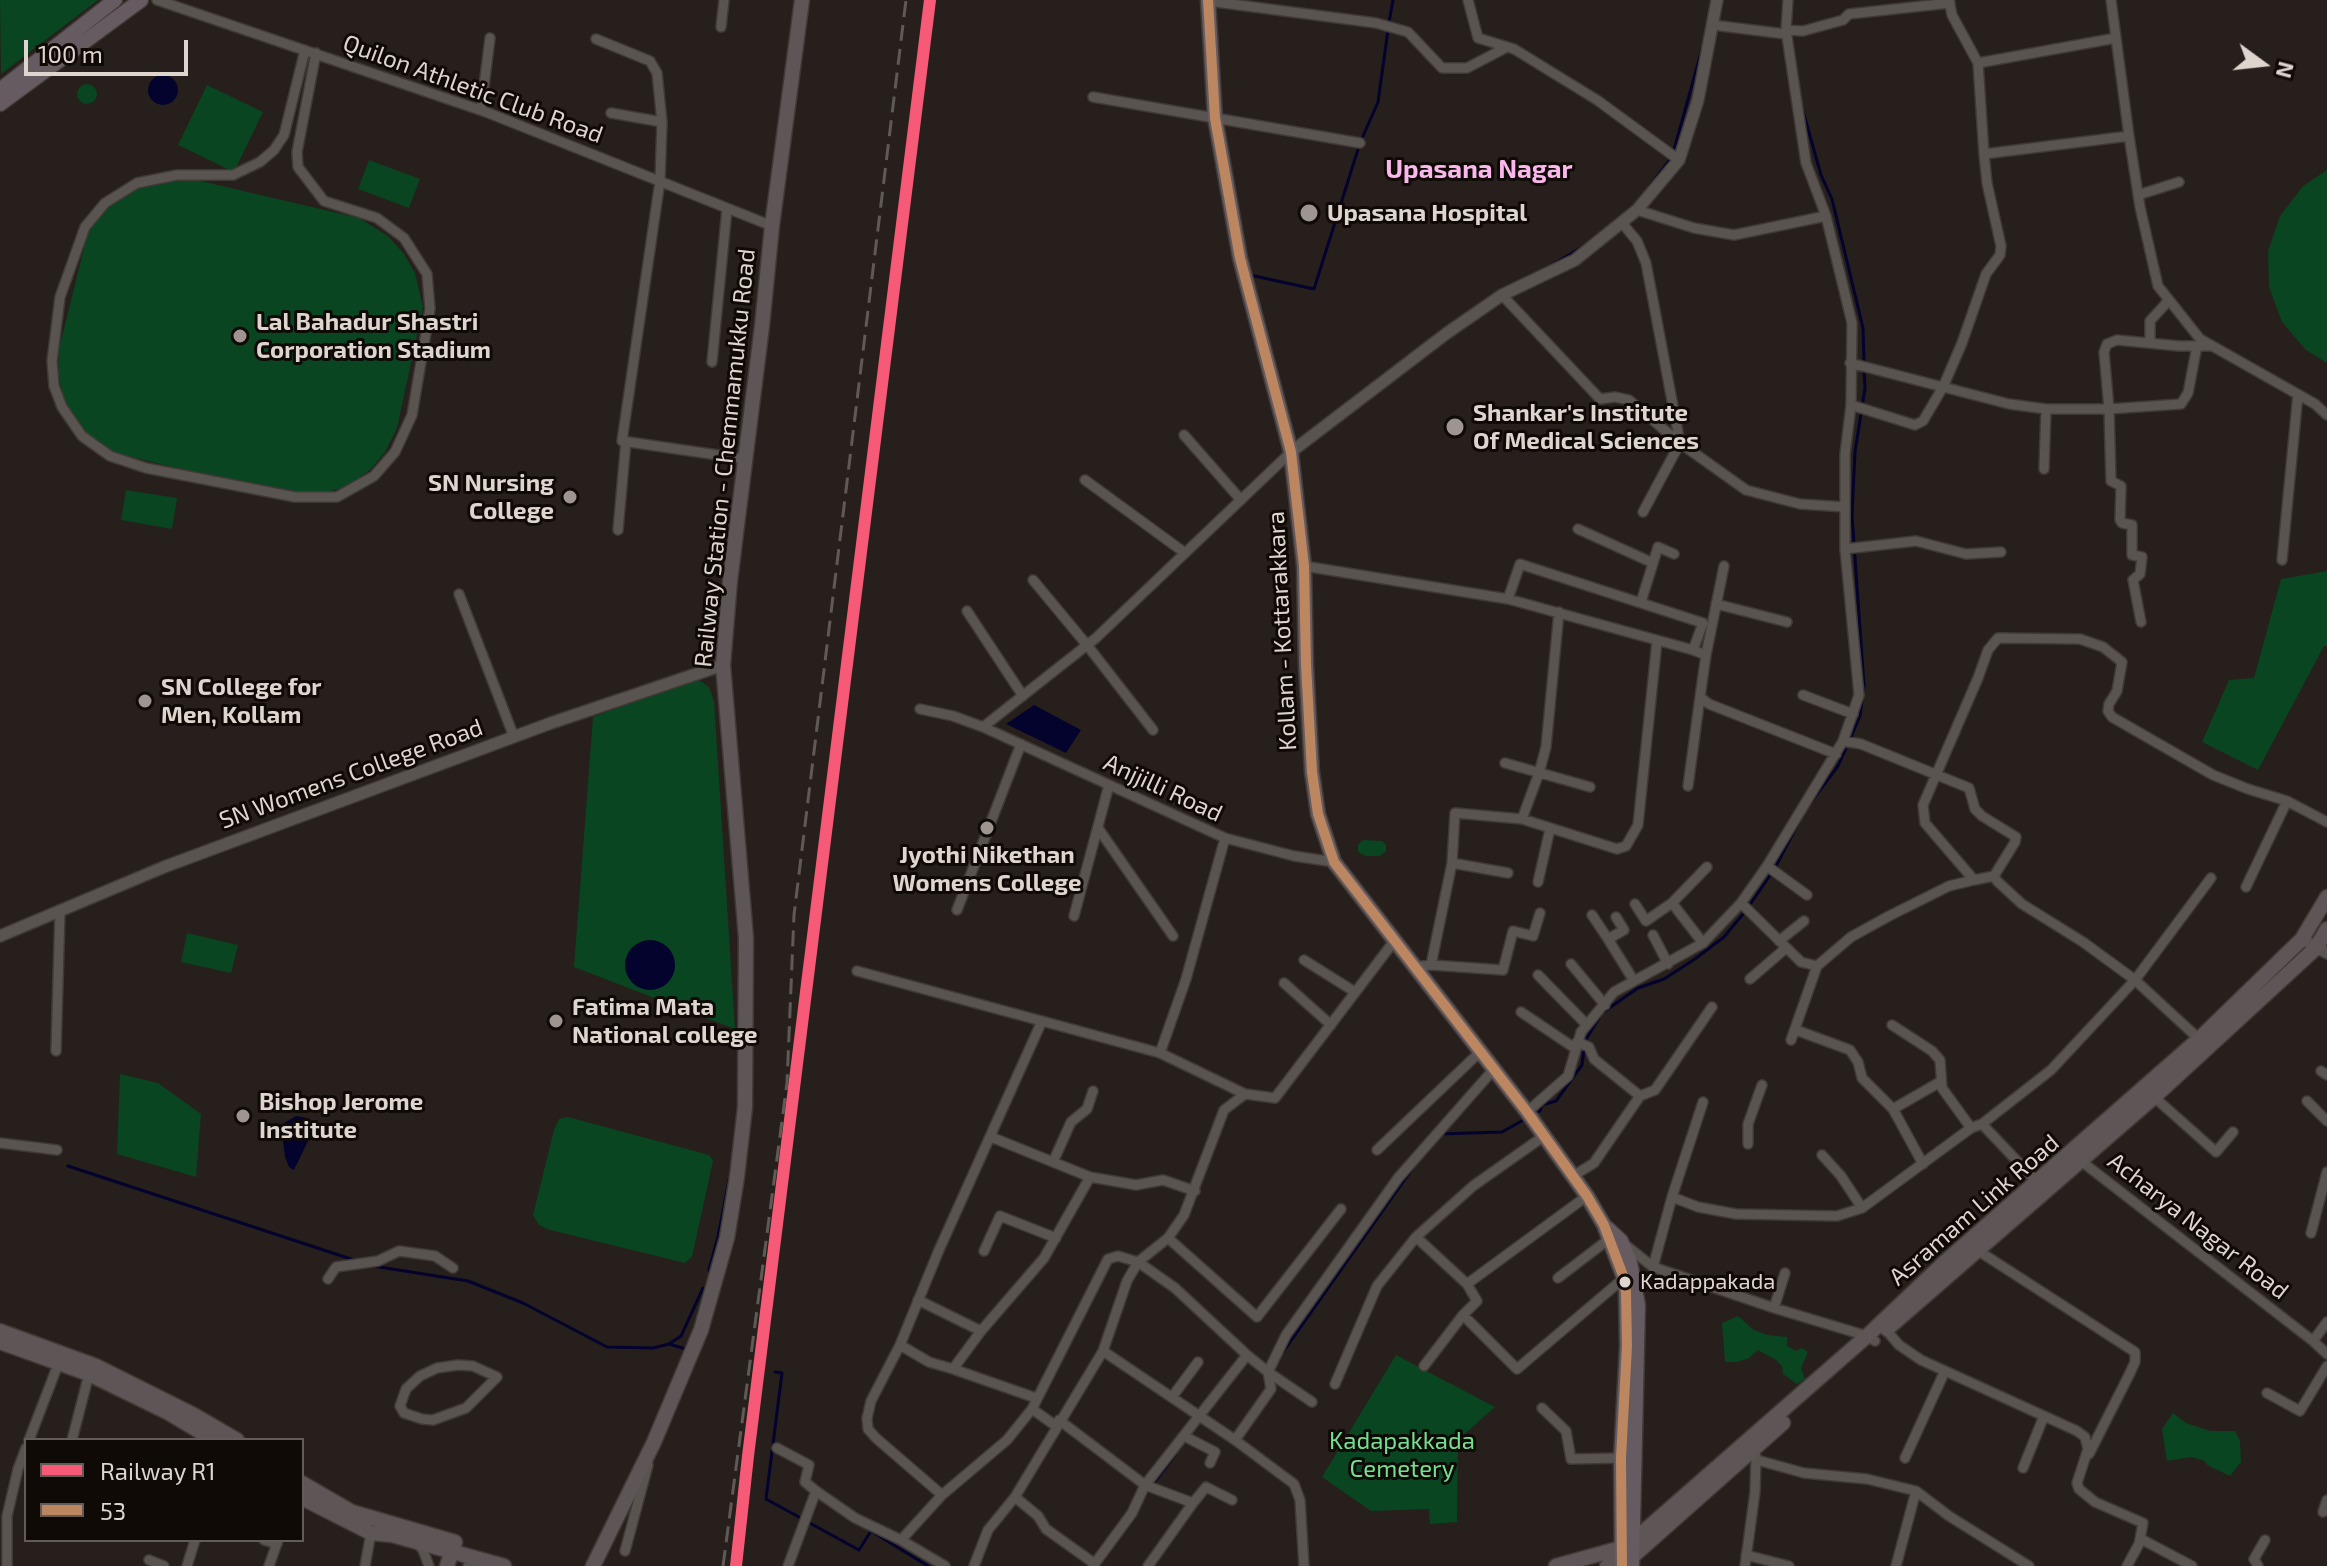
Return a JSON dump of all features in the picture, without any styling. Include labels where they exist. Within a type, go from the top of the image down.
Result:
[{"type":"main road","points":[[0,90],[115,0]]},
{"type":"main road","points":[[0,104],[141,0]]},
{"type":"main road","name":"Railway Station - Chemmamukku Road","points":[[593,1566],[634,1487],[710,1303],[733,1206],[745,1107],[746,938],[723,665],[772,226],[802,0]]},
{"type":"main road","name":"Kollam - Kottarakkara","points":[[1208,0],[1215,118],[1240,258],[1291,452],[1304,566],[1312,772],[1318,814],[1334,862],[1395,940],[1423,966],[1587,1196],[1611,1235]]},
{"type":"main road","name":"Asramam Link Road","points":[[1624,1558],[1755,1455],[1876,1336],[1945,1262],[2199,1039],[2302,939],[2327,897]]},
{"type":"main road","name":"Asramam Link Road","points":[[1624,1558],[2322,951],[2327,929]]},
{"type":"main road","points":[[1611,1235],[1624,1278],[1627,1346],[1621,1458],[1624,1558]]},
{"type":"main road","points":[[1611,1235],[1634,1275],[1639,1316],[1624,1558]]},
{"type":"main road","points":[[0,1331],[96,1366],[234,1438]]},
{"type":"main road","points":[[0,1342],[89,1374],[167,1412],[211,1438]]},
{"type":"main road","points":[[304,1484],[352,1512],[451,1554]]},
{"type":"main road","points":[[304,1499],[371,1533],[392,1535],[451,1554],[503,1566]]},
{"type":"main road","points":[[1556,1566],[1624,1558]]},
{"type":"street","name":"Quilon Athletic Club Road","points":[[157,0],[481,110],[772,226]]},
{"type":"street","points":[[721,27],[724,0]]},
{"type":"street","points":[[1208,0],[1376,23],[1408,32],[1442,68],[1467,68],[1507,47]]},
{"type":"street","points":[[1468,0],[1478,38],[1507,47],[1597,100],[1679,160]]},
{"type":"street","points":[[983,727],[1087,645],[1291,452],[1447,333],[1502,295],[1575,260],[1637,210],[1679,160],[1698,100],[1717,0]]},
{"type":"street","points":[[1527,1112],[1568,1076],[1586,1024],[1614,992],[1703,943],[1741,903],[1836,754],[1848,741],[1859,695],[1845,549],[1845,454],[1858,407],[1860,365],[1826,216],[1806,163],[1788,31],[1788,0]]},
{"type":"street","points":[[2111,0],[2138,195],[2158,286],[2200,339],[2298,394],[2327,415]]},
{"type":"street","points":[[1713,25],[1803,31],[1843,20],[1849,14],[1949,1],[1952,15],[1978,63],[1987,183],[2001,246],[2000,255],[1986,274],[1962,343],[1943,387],[1923,421],[1915,425],[1858,407]]},
{"type":"street","points":[[481,110],[490,38]]},
{"type":"street","points":[[1978,63],[2116,38]]},
{"type":"street","points":[[596,39],[650,61],[657,73],[662,122],[660,181],[622,441],[745,459]]},
{"type":"street","points":[[310,51],[297,152],[298,167],[324,201],[377,218],[404,238],[427,274],[430,309],[412,415],[395,452],[374,476],[337,497],[295,497],[146,468],[110,456],[82,436],[62,407],[54,386],[52,361],[60,297],[85,227],[105,203],[137,183],[177,175],[233,175],[260,162],[274,150],[284,135],[310,51]]},
{"type":"street","points":[[1093,97],[1360,143]]},
{"type":"street","points":[[611,113],[662,122]]},
{"type":"street","points":[[1984,154],[2129,136]]},
{"type":"street","points":[[2138,195],[2179,182]]},
{"type":"street","points":[[712,362],[727,209]]},
{"type":"street","points":[[1637,210],[1694,228],[1734,235],[1826,216]]},
{"type":"street","points":[[1622,223],[1637,241],[1646,263],[1680,443],[1643,512]]},
{"type":"street","points":[[1502,295],[1600,399],[1615,397],[1629,400],[1680,443],[1746,490],[1800,504],[1845,507]]},
{"type":"street","points":[[2150,342],[2150,321],[2169,300]]},
{"type":"street","points":[[2141,622],[2133,580],[2140,574],[2142,557],[2132,555],[2132,525],[2120,520],[2121,486],[2111,481],[2104,352],[2107,344],[2117,340],[2212,346]]},
{"type":"street","points":[[1860,365],[2009,404],[2046,409],[2109,409],[2181,404],[2188,393],[2197,346]]},
{"type":"street","points":[[2282,560],[2298,394]]},
{"type":"street","points":[[2044,469],[2046,409]]},
{"type":"street","points":[[1184,435],[1241,500]]},
{"type":"street","points":[[618,530],[626,441]]},
{"type":"street","points":[[1085,480],[1185,553]]},
{"type":"street","points":[[1578,529],[1653,563]]},
{"type":"street","points":[[1845,549],[1916,541],[1966,554],[2001,552]]},
{"type":"street","points":[[1641,602],[1658,547],[1674,554]]},
{"type":"street","points":[[1508,599],[1520,564],[1703,623],[1693,650]]},
{"type":"street","points":[[1304,566],[1508,599],[1706,655]]},
{"type":"street","points":[[1688,786],[1706,655],[1724,566]]},
{"type":"street","points":[[1033,580],[1153,730]]},
{"type":"street","points":[[459,594],[514,737]]},
{"type":"street","points":[[1716,604],[1787,622]]},
{"type":"street","points":[[967,611],[1023,696]]},
{"type":"street","points":[[1522,819],[1546,747],[1559,612]]},
{"type":"street","points":[[1974,880],[1925,823],[1923,805],[1988,650],[1998,638],[2080,639],[2103,647],[2122,662],[2117,691],[2109,704],[2108,711],[2112,717],[2213,775],[2287,801],[2327,822]]},
{"type":"street","points":[[1540,913],[1533,936],[1513,931],[1503,970],[1423,966],[1452,863],[1455,813],[1522,819],[1617,849],[1626,846],[1638,825],[1657,641]]},
{"type":"street","name":"SN Womens College Road","points":[[0,936],[164,867],[514,737],[723,665]]},
{"type":"street","points":[[1803,695],[1853,714]]},
{"type":"street","points":[[1700,697],[1729,712],[1836,754]]},
{"type":"street","name":"Anjjilli Road","points":[[920,709],[983,727],[1225,838],[1294,856],[1334,862]]},
{"type":"street","points":[[1791,1040],[1817,966],[1851,937],[1889,916],[1949,886],[1994,876],[2016,837],[1975,809],[1969,788],[1848,741]]},
{"type":"street","points":[[957,910],[1021,744]]},
{"type":"street","points":[[1505,763],[1590,787]]},
{"type":"street","points":[[1074,916],[1109,785]]},
{"type":"street","points":[[2246,887],[2287,801]]},
{"type":"street","points":[[1098,828],[1173,936]]},
{"type":"street","points":[[1538,882],[1550,829]]},
{"type":"street","points":[[1160,1053],[1186,979],[1225,838]]},
{"type":"street","points":[[1452,863],[1508,873]]},
{"type":"street","points":[[1767,866],[1807,895]]},
{"type":"street","points":[[1635,904],[1646,921],[1672,903],[1707,867]]},
{"type":"street","points":[[1994,876],[2022,904],[2083,942],[2135,980],[2199,1039]]},
{"type":"street","points":[[1672,1197],[1698,1207],[1736,1214],[1837,1216],[1862,1208],[2051,1070],[2135,980],[2211,878]]},
{"type":"street","points":[[1672,903],[1703,943]]},
{"type":"street","points":[[1741,903],[1801,962],[1817,966]]},
{"type":"street","points":[[56,1051],[60,910]]},
{"type":"street","points":[[1592,915],[1634,981]]},
{"type":"street","points":[[1608,939],[1624,930],[1616,917]]},
{"type":"street","points":[[1750,979],[1804,921]]},
{"type":"street","points":[[1653,935],[1668,964]]},
{"type":"street","points":[[2302,939],[2322,951]]},
{"type":"street","points":[[857,971],[1160,1053],[1245,1094],[1275,1098],[1395,940]]},
{"type":"street","points":[[1304,960],[1355,992]]},
{"type":"street","points":[[1571,964],[1605,1005]]},
{"type":"street","points":[[1538,975],[1586,1024]]},
{"type":"street","points":[[1284,983],[1331,1025]]},
{"type":"street","points":[[1573,1176],[1594,1163],[1640,1096],[1655,1090],[1712,1007]]},
{"type":"street","points":[[1521,1012],[1581,1045],[1640,1096]]},
{"type":"street","points":[[942,1495],[868,1429],[867,1418],[871,1401],[900,1345],[1042,1021]]},
{"type":"street","points":[[1892,1025],[1932,1051],[1940,1060],[1940,1082],[1949,1099],[2038,1183]]},
{"type":"street","points":[[1796,1030],[1850,1050],[1858,1062],[1862,1078],[1893,1109],[1923,1164]]},
{"type":"street","points":[[1377,1150],[1481,1051]]},
{"type":"street","points":[[1235,1440],[1271,1389],[1268,1372],[1286,1335],[1398,1178],[1494,1069]]},
{"type":"street","points":[[1893,1109],[1940,1082]]},
{"type":"street","points":[[1748,1144],[1748,1124],[1762,1085]]},
{"type":"street","points":[[1053,1162],[1071,1122],[1087,1109],[1093,1091]]},
{"type":"street","points":[[974,1566],[988,1530],[1015,1497],[1103,1351],[1127,1281],[1138,1262],[1168,1238],[1184,1215],[1224,1110],[1245,1094]]},
{"type":"street","points":[[2154,1097],[2216,1152],[2233,1132]]},
{"type":"street","points":[[2307,1101],[2327,1121]]},
{"type":"street","points":[[1653,1267],[1703,1102]]},
{"type":"street","points":[[1335,1384],[1377,1286],[1416,1237],[1473,1186],[1544,1136]]},
{"type":"street","points":[[991,1137],[1090,1177],[1136,1185],[1163,1180],[1195,1191]]},
{"type":"street","points":[[0,1143],[57,1150]]},
{"type":"street","points":[[1822,1155],[1841,1176],[1862,1208]]},
{"type":"street","name":"Acharya Nagar Road","points":[[2081,1161],[2327,1354]]},
{"type":"street","points":[[2311,1233],[2327,1172]]},
{"type":"street","points":[[953,1369],[981,1331],[1036,1268],[1090,1177]]},
{"type":"street","points":[[1467,1284],[1587,1196]]},
{"type":"street","points":[[1168,1238],[1257,1317],[1341,1209]]},
{"type":"street","points":[[984,1251],[1000,1216],[1056,1238]]},
{"type":"street","points":[[1558,1278],[1611,1235],[1653,1267],[1774,1308],[1899,1345],[1921,1360],[2085,1437],[2087,1458]]},
{"type":"street","points":[[1416,1237],[1467,1284],[1477,1301],[1424,1366]]},
{"type":"street","points":[[1977,1250],[2135,1352],[2135,1362],[2077,1483],[2079,1489],[2095,1502],[2140,1520],[2144,1528],[2141,1539],[2127,1566]]},
{"type":"street","points":[[328,1279],[336,1267],[378,1261],[399,1251],[435,1256],[453,1268]]},
{"type":"street","points":[[901,1540],[942,1495],[1007,1440],[1032,1409],[1108,1259],[1118,1256],[1138,1262],[1175,1288],[1268,1372],[1312,1402]]},
{"type":"street","points":[[1774,1308],[1785,1273]]},
{"type":"street","points":[[1463,1315],[1517,1369],[1624,1278]]},
{"type":"street","points":[[918,1300],[981,1331]]},
{"type":"street","points":[[2313,1341],[2327,1322]]},
{"type":"street","points":[[900,1345],[929,1362],[1036,1398]]},
{"type":"street","points":[[1103,1351],[1294,1484],[1300,1500],[1304,1566]]},
{"type":"street","points":[[1015,1497],[1038,1516],[1046,1529],[1094,1565],[1132,1513],[1145,1485],[1247,1355]]},
{"type":"street","points":[[30,1438],[59,1362]]},
{"type":"street","points":[[1172,1397],[1198,1362]]},
{"type":"street","points":[[473,1366],[497,1377],[466,1408],[433,1420],[404,1413],[400,1406],[406,1389],[420,1376],[437,1368],[473,1366]]},
{"type":"street","points":[[2267,1393],[2300,1411],[2327,1366]]},
{"type":"street","points":[[1905,1458],[1944,1373]]},
{"type":"street","points":[[73,1438],[89,1374]]},
{"type":"street","points":[[1542,1408],[1566,1431],[1571,1459],[1621,1458]]},
{"type":"street","points":[[1032,1409],[1145,1485],[1193,1503]]},
{"type":"street","points":[[2023,1468],[2044,1416]]},
{"type":"street","points":[[1184,1436],[1215,1452],[1210,1463]]},
{"type":"street","points":[[625,1551],[654,1442]]},
{"type":"street","points":[[777,1448],[809,1465],[805,1482],[816,1491],[855,1518],[945,1566]]},
{"type":"street","points":[[7,1566],[7,1516],[24,1453]]},
{"type":"street","points":[[1745,1566],[1755,1455],[1804,1473],[1867,1479],[1925,1494],[1949,1516],[2029,1566]]},
{"type":"street","points":[[1148,1566],[1206,1487],[1232,1500]]},
{"type":"street","points":[[788,1566],[816,1491]]},
{"type":"street","points":[[1896,1566],[1916,1491]]},
{"type":"street","points":[[2323,1512],[2327,1500]]},
{"type":"street","points":[[365,1566],[371,1533]]},
{"type":"street","points":[[2141,1539],[2192,1566]]},
{"type":"street","points":[[2258,1566],[2254,1559],[2265,1540]]},
{"type":"street","points":[[187,1566],[194,1542]]},
{"type":"street","points":[[269,1566],[277,1542]]},
{"type":"street","points":[[416,1542],[429,1566]]},
{"type":"street","points":[[1746,1555],[1789,1566]]},
{"type":"street","points":[[149,1560],[164,1566]]},
{"type":"street","points":[[468,1566],[479,1566]]},
{"type":"green space","points":[[0,0],[98,0],[1,74]]},
{"type":"green space","points":[[87,84],[94,87],[97,94],[94,101],[87,104],[80,101],[77,94],[80,87]]},
{"type":"green space","points":[[207,85],[263,112],[234,172],[178,145]]},
{"type":"green space","points":[[369,160],[420,179],[409,208],[358,189]]},
{"type":"green space","points":[[2327,170],[2327,363],[2306,350],[2282,322],[2269,287],[2268,251],[2280,216],[2303,186]]},
{"type":"green space","name":"Lal Bahadur Shastri Corporation Stadium","points":[[159,179],[192,179],[359,218],[388,236],[404,254],[415,273],[423,307],[397,428],[385,452],[371,469],[348,486],[295,497],[107,451],[88,437],[65,404],[58,373],[59,349],[87,236],[101,211],[143,183]]},
{"type":"green space","points":[[126,490],[177,498],[172,529],[121,520]]},
{"type":"green space","points":[[2327,571],[2327,646],[2324,646],[2258,770],[2202,742],[2229,680],[2254,678],[2281,579]]},
{"type":"green space","points":[[696,678],[709,687],[714,701],[735,1029],[574,967],[593,717]]},
{"type":"green space","points":[[1363,840],[1382,841],[1386,851],[1380,856],[1366,856],[1358,852],[1358,845]]},
{"type":"green space","points":[[187,933],[238,945],[231,973],[181,962]]},
{"type":"green space","points":[[120,1074],[158,1083],[201,1114],[196,1177],[117,1154]]},
{"type":"green space","points":[[568,1117],[709,1155],[713,1161],[692,1257],[685,1263],[539,1225],[533,1215],[554,1130],[559,1119]]},
{"type":"green space","points":[[1738,1316],[1754,1330],[1787,1337],[1787,1346],[1808,1352],[1801,1368],[1805,1379],[1797,1384],[1783,1374],[1782,1366],[1776,1360],[1758,1350],[1749,1358],[1725,1362],[1722,1323]]},
{"type":"green space","name":"Kadapakkada Cemetery","points":[[1396,1355],[1495,1407],[1458,1440],[1457,1522],[1430,1524],[1429,1509],[1371,1511],[1322,1477]]},
{"type":"green space","points":[[2173,1413],[2186,1423],[2210,1431],[2235,1431],[2240,1441],[2241,1462],[2230,1476],[2207,1465],[2205,1461],[2191,1457],[2167,1461],[2162,1429]]},
{"type":"shaded area","points":[[163,75],[174,79],[178,90],[174,101],[163,105],[152,101],[148,90],[152,79]]},
{"type":"shaded area","points":[[1034,705],[1081,730],[1066,753],[1006,724]]},
{"type":"shaded area","points":[[650,940],[668,947],[675,965],[668,983],[650,990],[632,983],[625,965],[632,947]]},
{"type":"shaded area","points":[[296,1116],[307,1118],[309,1139],[294,1170],[289,1167],[285,1157],[281,1125]]},
{"type":"waterway","points":[[1389,22],[1393,0]]},
{"type":"waterway","points":[[1250,275],[1314,289],[1360,143],[1378,102],[1388,30]]},
{"type":"waterway","points":[[1650,186],[1672,157],[1702,49]]},
{"type":"waterway","points":[[1803,111],[1821,175],[1832,199],[1863,328],[1864,362]]},
{"type":"waterway","points":[[1552,265],[1584,246]]},
{"type":"waterway","points":[[1850,739],[1860,716],[1864,686],[1852,515],[1855,452],[1865,388],[1864,370]]},
{"type":"waterway","points":[[1808,806],[1838,766],[1847,746]]},
{"type":"waterway","points":[[1776,866],[1802,816]]},
{"type":"waterway","points":[[1749,906],[1771,874]]},
{"type":"waterway","points":[[1585,1041],[1602,1013],[1638,988],[1664,979],[1695,959],[1724,937],[1743,914]]},
{"type":"waterway","points":[[1534,1114],[1540,1111],[1542,1105],[1556,1101],[1582,1065],[1584,1049]]},
{"type":"waterway","points":[[1439,1134],[1502,1132],[1527,1118]]},
{"type":"waterway","points":[[1283,1352],[1415,1165]]},
{"type":"waterway","points":[[68,1166],[354,1260]]},
{"type":"waterway","points":[[709,1270],[729,1180]]},
{"type":"waterway","points":[[373,1266],[468,1281],[523,1303],[607,1347],[653,1348],[669,1344],[681,1336],[703,1288]]},
{"type":"waterway","points":[[669,1344],[686,1349]]},
{"type":"waterway","points":[[775,1372],[782,1373],[766,1499],[859,1550],[871,1531],[928,1566]]},
{"type":"waterway","points":[[1153,1484],[1175,1455]]},
{"type":"railway","points":[[723,1566],[787,1083],[794,915],[906,0]]},
{"type":"rail line","name":"R1","points":[[736,1566],[930,0]]},
{"type":"transit line","name":"53","points":[[1208,0],[1215,118],[1240,258],[1291,452],[1304,566],[1312,772],[1318,814],[1334,862],[1527,1112],[1604,1225],[1624,1278],[1626,1292],[1627,1346],[1621,1458],[1622,1566]]},
{"type":"place","name":"Upasana Hospital","points":[[1309,213]]},
{"type":"place","name":"Lal Bahadur Shastri Corporation Stadium","points":[[240,336]]},
{"type":"place","name":"Shankar's Institute Of Medical Sciences","points":[[1455,427]]},
{"type":"place","name":"SN Nursing College","points":[[570,497]]},
{"type":"place","name":"SN College for Men, Kollam","points":[[145,701]]},
{"type":"place","name":"Jyothi Nikethan Womens College","points":[[987,828]]},
{"type":"place","name":"Fatima Mata National college","points":[[556,1021]]},
{"type":"place","name":"Bishop Jerome Institute","points":[[243,1116]]},
{"type":"place","name":"Kadappakada","points":[[1625,1282]]},
{"type":"district","name":"Upasana Nagar","points":[[1479,169]]}]
